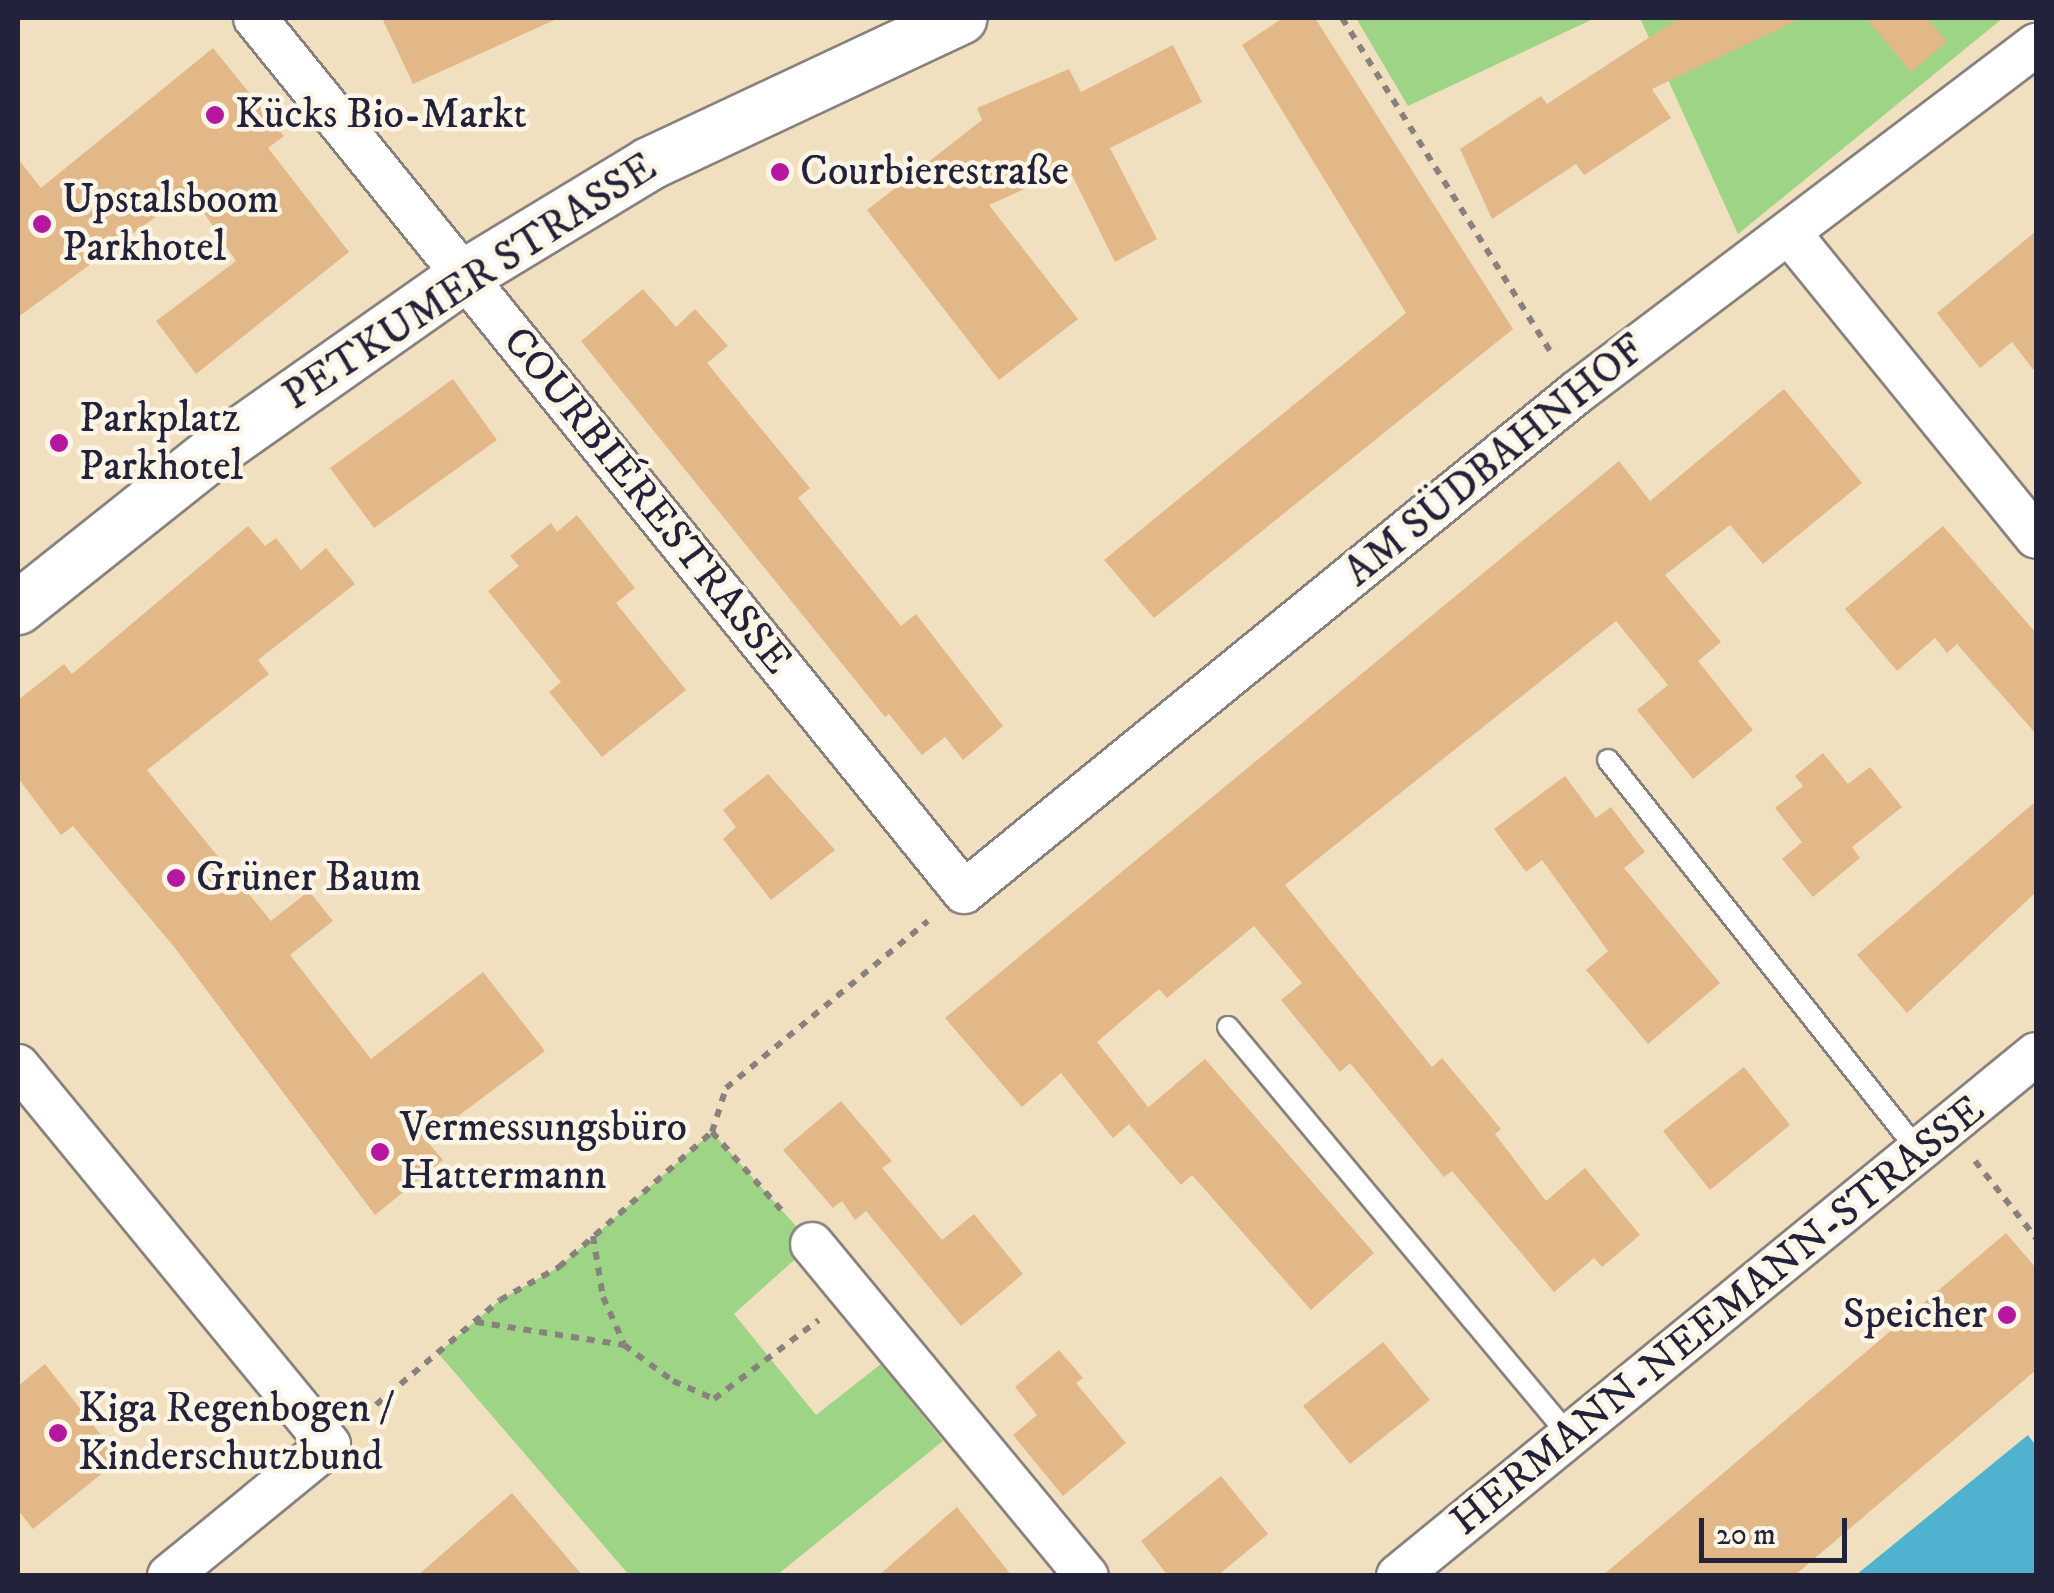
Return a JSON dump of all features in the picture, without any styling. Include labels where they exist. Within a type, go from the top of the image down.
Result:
[{"type":"street","name":"COURBIÉRESTRASSE","points":[[255,18],[964,892]]},
{"type":"street","name":"PETKUMER STRASSE","points":[[18,608],[214,452],[466,274],[649,164],[960,18]]},
{"type":"street","name":"AM SÜDBAHNHOF","points":[[964,892],[1576,394],[2036,45]]},
{"type":"street","points":[[1790,234],[2036,537]]},
{"type":"street","name":"HERMANN-NEEMANN-STRASSE","points":[[1398,1576],[1936,1142],[2036,1054]]},
{"type":"street","points":[[18,1066],[330,1445],[169,1576]]},
{"type":"street","points":[[812,1244],[1087,1576]]},
{"type":"lane","points":[[1608,760],[1936,1142]]},
{"type":"lane","points":[[1228,1027],[1572,1438]]},
{"type":"path","points":[[1342,18],[1576,394]]},
{"type":"path","points":[[330,1445],[474,1322],[592,1236],[712,1132],[726,1088],[964,892]]},
{"type":"path","points":[[712,1132],[812,1244]]},
{"type":"path","points":[[1936,1142],[2036,1238]]},
{"type":"path","points":[[592,1236],[603,1297],[624,1345]]},
{"type":"path","points":[[474,1322],[624,1345],[673,1381],[714,1399],[854,1294]]},
{"type":"green space","points":[[1356,18],[1595,18],[1408,106]]},
{"type":"green space","points":[[1640,18],[2003,18],[1738,234]]},
{"type":"green space","points":[[712,1132],[812,1244],[734,1314],[816,1415],[881,1364],[943,1441],[777,1575],[629,1575],[438,1353],[500,1300],[559,1267]]},
{"type":"water","points":[[2028,1435],[2036,1446],[2036,1575],[1856,1575]]},
{"type":"building","points":[[382,18],[559,18],[413,84]]},
{"type":"building","points":[[1283,18],[1315,18],[1513,329],[1154,618],[1104,560],[1406,313],[1242,45]]},
{"type":"building","points":[[1679,18],[1802,18],[1652,89],[1671,118],[1584,175],[1576,164],[1492,219],[1460,149],[1541,96],[1547,104]]},
{"type":"building","points":[[1866,18],[1927,18],[1947,42],[1911,72]]},
{"type":"building","points":[[1173,45],[1202,102],[1110,148],[1157,239],[1115,262],[1069,169],[989,205],[1078,319],[999,380],[867,210],[982,120],[977,108],[1069,69],[1081,92]]},
{"type":"building","points":[[213,48],[284,136],[268,148],[349,252],[196,374],[156,321],[236,261],[190,192],[18,317],[18,159],[41,188]]},
{"type":"building","points":[[2036,231],[2036,373],[2012,342],[1980,368],[1937,313]]},
{"type":"building","points":[[643,289],[676,327],[695,309],[728,346],[707,363],[810,488],[798,498],[901,626],[916,614],[1003,726],[963,760],[945,737],[922,755],[889,714],[885,717],[581,341]]},
{"type":"building","points":[[453,379],[497,440],[374,528],[330,468]]},
{"type":"building","points":[[1784,389],[1862,483],[1763,564],[1730,525],[1665,575],[1721,642],[1698,661],[1753,730],[1693,779],[1637,710],[1668,685],[1616,621],[1285,885],[1432,1067],[1442,1058],[1501,1129],[1495,1134],[1546,1201],[1585,1168],[1640,1235],[1602,1267],[1594,1258],[1554,1292],[1452,1171],[1444,1177],[1350,1063],[1340,1072],[1281,1000],[1302,983],[1254,926],[1167,998],[1159,989],[1097,1042],[1148,1107],[1131,1122],[1205,1059],[1374,1253],[1311,1310],[1192,1175],[1181,1185],[1129,1124],[1113,1138],[1061,1073],[1022,1107],[945,1018],[1619,461],[1650,501]]},
{"type":"building","points":[[577,515],[635,588],[616,603],[686,690],[602,757],[549,692],[561,682],[488,591],[519,566],[510,556],[551,523],[557,532]]},
{"type":"building","points":[[248,526],[265,546],[276,538],[301,570],[326,548],[355,584],[258,660],[269,674],[147,770],[271,921],[309,891],[333,921],[290,955],[371,1059],[483,972],[545,1051],[426,1140],[443,1160],[375,1215],[175,948],[73,826],[61,835],[18,778],[18,700],[64,664],[72,674]]},
{"type":"building","points":[[1943,526],[2036,633],[2036,734],[1957,644],[1947,653],[1935,638],[1897,671],[1845,609]]},
{"type":"building","points":[[1823,753],[1848,784],[1870,767],[1902,807],[1852,847],[1860,858],[1813,897],[1782,859],[1802,842],[1775,808],[1803,786],[1795,776]]},
{"type":"building","points":[[768,774],[835,850],[771,900],[723,839],[736,827],[723,810]]},
{"type":"building","points":[[1565,776],[1596,818],[1611,807],[1645,852],[1624,868],[1720,983],[1648,1044],[1586,970],[1608,951],[1542,860],[1526,872],[1494,829]]},
{"type":"building","points":[[2036,801],[2036,892],[1907,1013],[1857,955]]},
{"type":"building","points":[[1744,1067],[1790,1125],[1710,1190],[1663,1131]]},
{"type":"building","points":[[841,1101],[892,1161],[882,1168],[942,1240],[974,1214],[1023,1274],[961,1326],[866,1211],[855,1220],[842,1201],[833,1208],[783,1150]]},
{"type":"building","points":[[2006,1233],[2036,1268],[2036,1370],[1794,1576],[1602,1576]]},
{"type":"building","points":[[1383,1342],[1430,1400],[1350,1464],[1303,1406]]},
{"type":"building","points":[[1059,1350],[1083,1378],[1076,1383],[1126,1443],[1063,1496],[1013,1435],[1037,1415],[1015,1387]]},
{"type":"building","name":"Kiga Regenbogen / Kinderschutzbund","points":[[45,1364],[120,1459],[33,1529],[18,1510],[18,1386]]},
{"type":"building","points":[[1221,1476],[1268,1534],[1217,1576],[1168,1576],[1141,1541]]},
{"type":"building","points":[[512,1493],[583,1576],[417,1576]]},
{"type":"building","points":[[957,1507],[1012,1576],[878,1576]]},
{"type":"place","name":"Kücks Bio-Markt","points":[[215,115]]},
{"type":"place","name":"Courbierestraße","points":[[780,172]]},
{"type":"place","name":"Upstalsboom Parkhotel","points":[[42,224]]},
{"type":"place","name":"Parkplatz Parkhotel","points":[[59,443]]},
{"type":"place","name":"Grüner Baum","points":[[176,878]]},
{"type":"place","name":"Vermessungsbüro Hattermann","points":[[380,1152]]},
{"type":"place","name":"Speicher","points":[[2007,1315]]},
{"type":"place","name":"Kiga Regenbogen / Kinderschutzbund","points":[[58,1433]]}]
